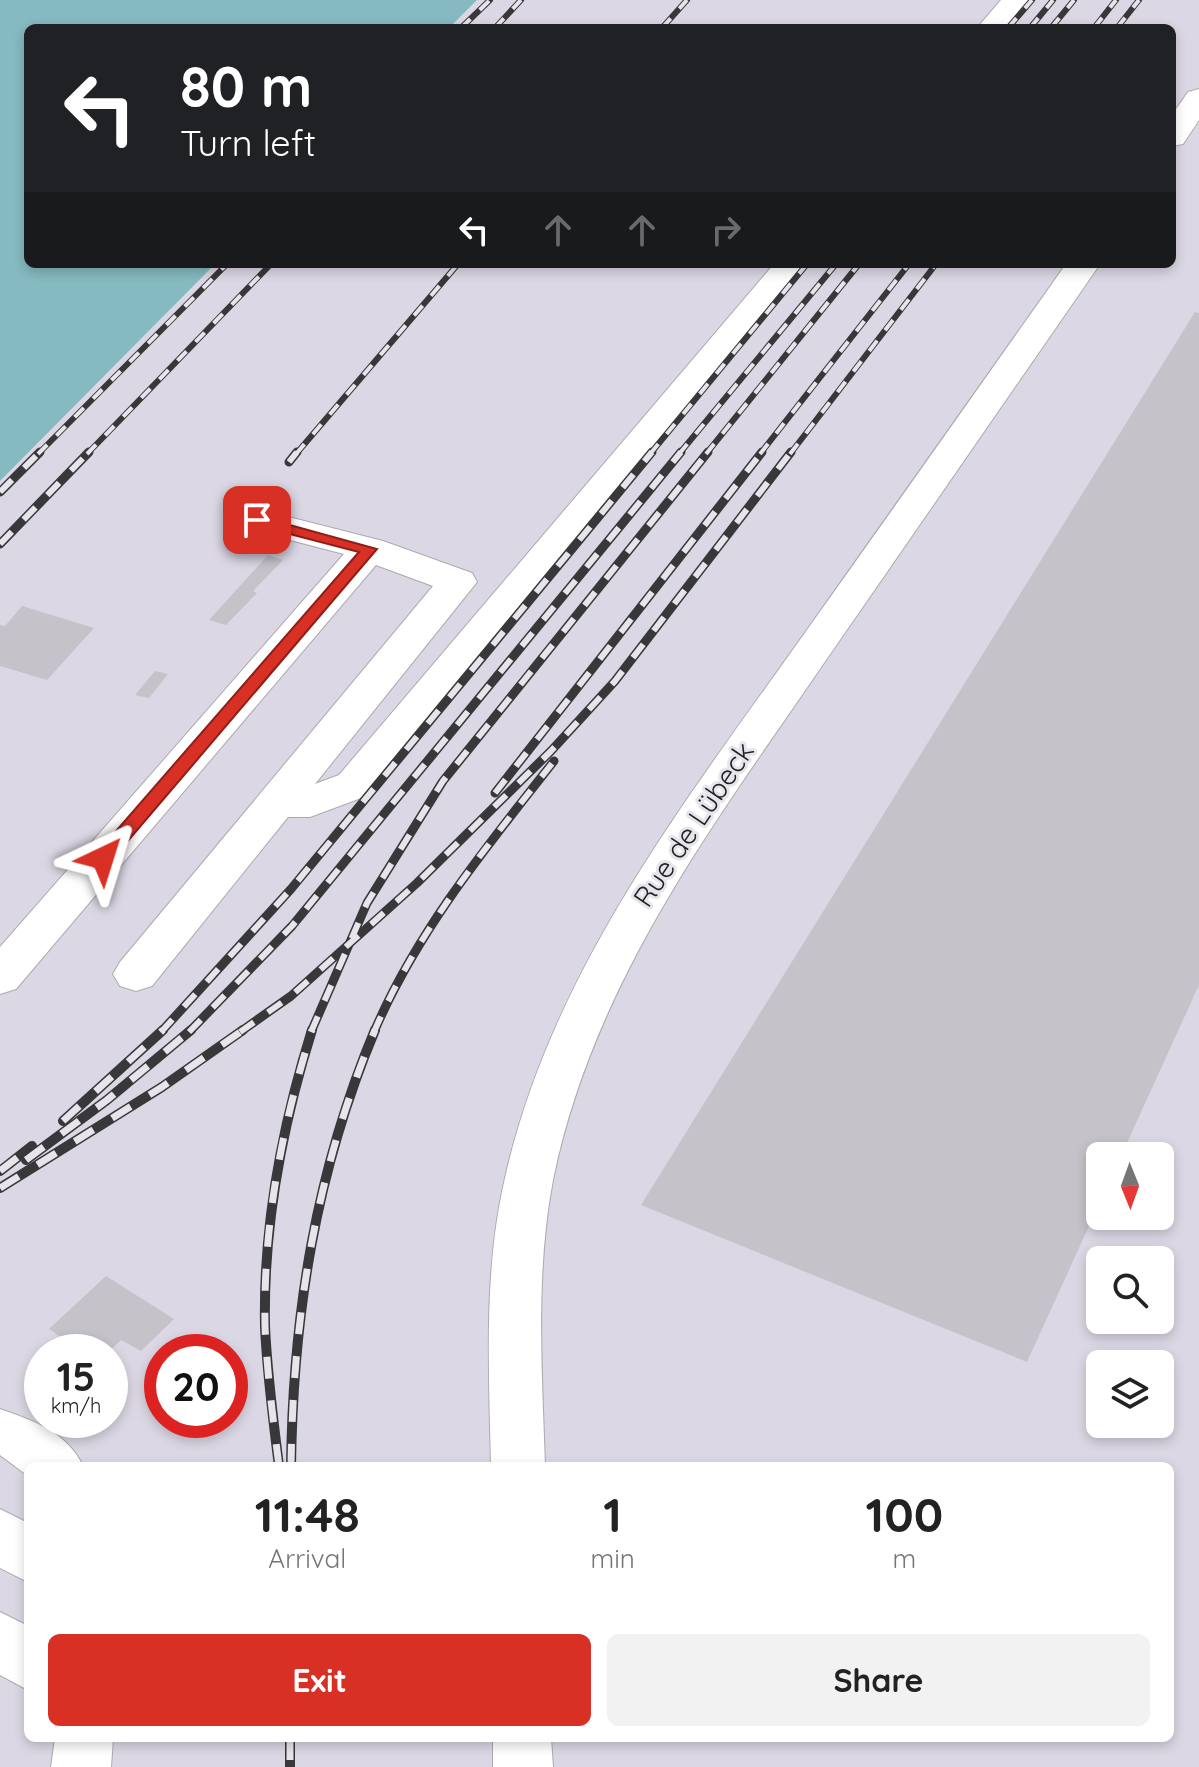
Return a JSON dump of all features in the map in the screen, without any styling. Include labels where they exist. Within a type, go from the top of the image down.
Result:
[{"type":"main road","points":[[995,24],[1016,0]]},
{"type":"main road","points":[[1176,131],[1199,98]]},
{"type":"main road","points":[[276,803],[310,802],[354,785],[789,268]]},
{"type":"main road","name":"Rue de Lübeck","points":[[518,1462],[515,1318],[519,1239],[529,1177],[551,1095],[582,1013],[652,880],[1080,268]]},
{"type":"main road","points":[[136,974],[458,582],[369,549],[257,520]]},
{"type":"main road","points":[[0,977],[369,549]]},
{"type":"main road","points":[[0,1432],[23,1440],[51,1462]]},
{"type":"main road","points":[[0,1534],[24,1554]]},
{"type":"main road","points":[[0,1638],[24,1659]]},
{"type":"main road","points":[[81,1767],[84,1742]]},
{"type":"main road","points":[[522,1742],[523,1767]]},
{"type":"shaded area","points":[[0,0],[1199,0],[1199,1767],[0,1767]]},
{"type":"water","points":[[0,0],[477,0],[453,24],[24,24],[24,268],[211,268],[0,481]]},
{"type":"building","points":[[1195,312],[1199,313],[1199,985],[1127,1142],[1086,1142],[1087,1230],[1027,1362],[641,1205]]},
{"type":"building","points":[[268,555],[283,560],[253,591],[257,593],[226,625],[209,620]]},
{"type":"building","points":[[22,606],[94,628],[47,680],[0,666],[0,625],[5,626]]},
{"type":"building","points":[[155,671],[168,674],[149,698],[135,695]]},
{"type":"building","points":[[106,1276],[174,1319],[159,1334],[144,1334],[144,1348],[141,1351],[128,1344],[128,1334],[56,1334],[49,1329]]},
{"type":"railway","points":[[465,24],[490,0]]},
{"type":"railway","points":[[499,24],[521,0]]},
{"type":"railway","points":[[666,24],[687,0]]},
{"type":"railway","points":[[1011,24],[1032,0]]},
{"type":"railway","points":[[1033,24],[1053,0]]},
{"type":"railway","points":[[1054,24],[1074,0]]},
{"type":"railway","points":[[1097,24],[1116,0]]},
{"type":"railway","points":[[1120,24],[1139,0]]},
{"type":"railway","points":[[38,454],[223,268]]},
{"type":"railway","points":[[87,454],[267,268]]},
{"type":"railway","points":[[296,454],[455,268]]},
{"type":"railway","points":[[650,454],[804,268]]},
{"type":"railway","points":[[679,454],[833,268]]},
{"type":"railway","points":[[706,454],[856,268]]},
{"type":"railway","points":[[760,454],[906,268]]},
{"type":"railway","points":[[790,454],[933,268]]},
{"type":"railway","points":[[0,544],[89,452]]},
{"type":"railway","points":[[289,462],[297,452]]},
{"type":"railway","points":[[162,1031],[291,889],[652,452]]},
{"type":"railway","points":[[191,1030],[292,926],[681,452]]},
{"type":"railway","points":[[349,944],[367,903],[443,781],[708,452]]},
{"type":"railway","points":[[495,793],[762,452]]},
{"type":"railway","points":[[349,944],[417,883],[551,751],[615,681],[791,452]]},
{"type":"railway","points":[[0,492],[38,454]]},
{"type":"railway","points":[[374,1032],[391,995],[432,924],[479,857],[554,761]]},
{"type":"railway","points":[[240,1032],[291,996],[349,944]]},
{"type":"railway","points":[[311,1032],[349,944]]},
{"type":"railway","points":[[26,1160],[107,1100],[191,1030]]},
{"type":"railway","points":[[0,1188],[162,1087],[243,1030]]},
{"type":"railway","points":[[278,1462],[265,1326],[267,1250],[283,1139],[312,1030]]},
{"type":"railway","points":[[291,1462],[297,1353],[312,1244],[337,1136],[375,1030]]},
{"type":"railway","points":[[63,1121],[162,1031]]},
{"type":"railway","points":[[0,1171],[32,1146]]},
{"type":"railway","points":[[290,1742],[290,1767]]},
{"type":"route","points":[[103,858],[369,549],[257,520]]}]
